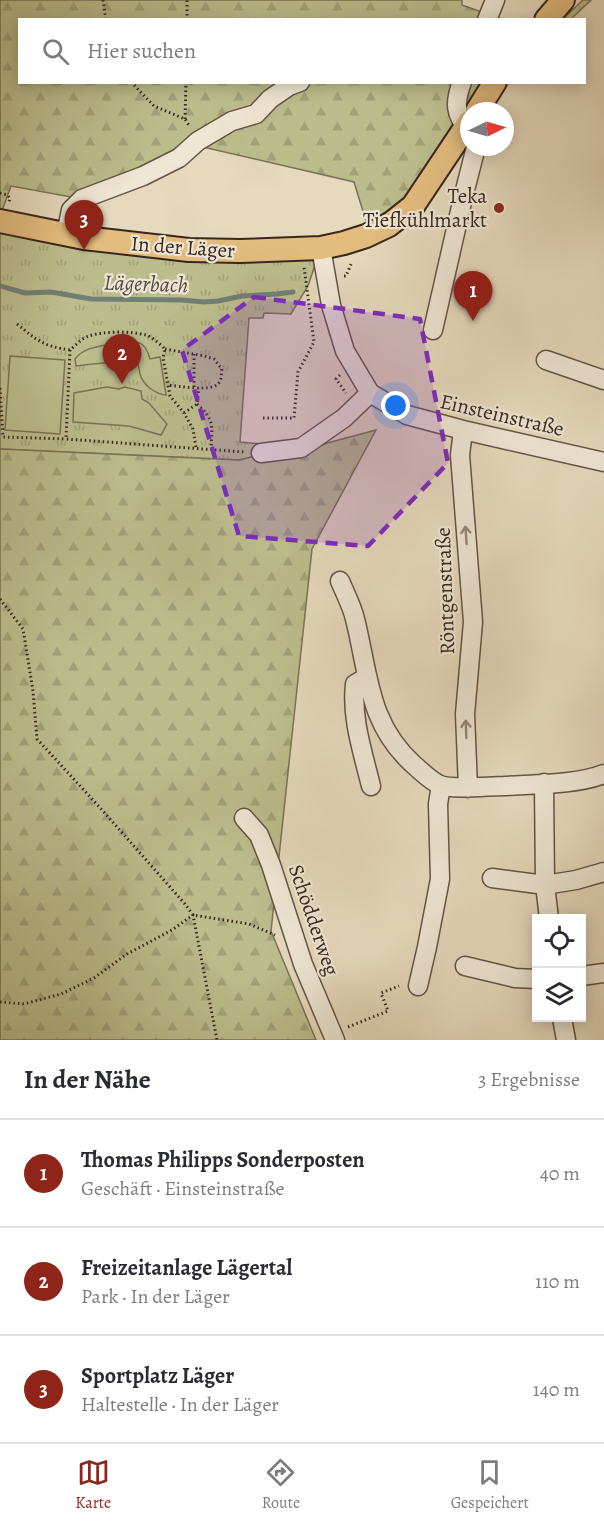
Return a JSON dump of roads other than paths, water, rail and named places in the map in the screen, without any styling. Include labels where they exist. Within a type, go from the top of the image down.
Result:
[{"type":"main road","points":[[548,18],[563,0]]},
{"type":"main road","name":"In der Läger","points":[[485,102],[494,84]]},
{"type":"main road","name":"In der Läger","points":[[1,223],[144,246],[189,250],[240,252],[321,248],[366,236],[389,225],[413,206],[460,143]]},
{"type":"street","points":[[488,18],[495,0]]},
{"type":"street","points":[[66,234],[71,210],[82,199],[143,176],[179,158],[198,141],[232,121],[256,114],[270,99],[294,84]]},
{"type":"street","points":[[460,116],[456,111],[456,96],[461,84]]},
{"type":"street","points":[[433,330],[463,198],[468,156]]},
{"type":"street","name":"Einsteinstraße","points":[[321,248],[331,305],[345,351],[370,393],[407,415],[604,462]]},
{"type":"street","points":[[546,360],[604,380]]},
{"type":"street","points":[[261,453],[301,448],[344,418],[370,393]]},
{"type":"street","name":"Röntgenstraße","points":[[464,430],[460,455],[472,622],[465,714],[468,788]]},
{"type":"street","points":[[340,581],[355,617],[366,677],[376,709],[392,740],[406,758],[423,773],[441,785],[468,788],[592,779],[604,774]]},
{"type":"street","points":[[366,677],[355,684],[354,695],[360,743],[371,786]]},
{"type":"street","points":[[544,783],[545,885],[549,914]]},
{"type":"street","points":[[418,986],[440,879],[438,804],[441,785]]},
{"type":"street","name":"Schödderweg","points":[[244,818],[259,835],[303,964],[334,1036]]},
{"type":"street","points":[[492,878],[545,885],[604,872]]},
{"type":"street","points":[[465,966],[515,978],[532,979]]},
{"type":"street","points":[[586,975],[604,973]]},
{"type":"street","points":[[563,1022],[567,1040]]},
{"type":"waterway","name":"Lägerbach","points":[[0,286],[25,293],[51,292],[91,299],[204,302],[293,292]]},
{"type":"place","name":"Teka Tiefkühlmarkt","points":[[499,208]]},
{"type":"place","name":"Sportplatz Läger","points":[[84,250]]},
{"type":"place","name":"Thomas Philipps Sonderposten","points":[[473,321]]},
{"type":"place","name":"Freizeitanlage Lägertal","points":[[122,384]]}]
